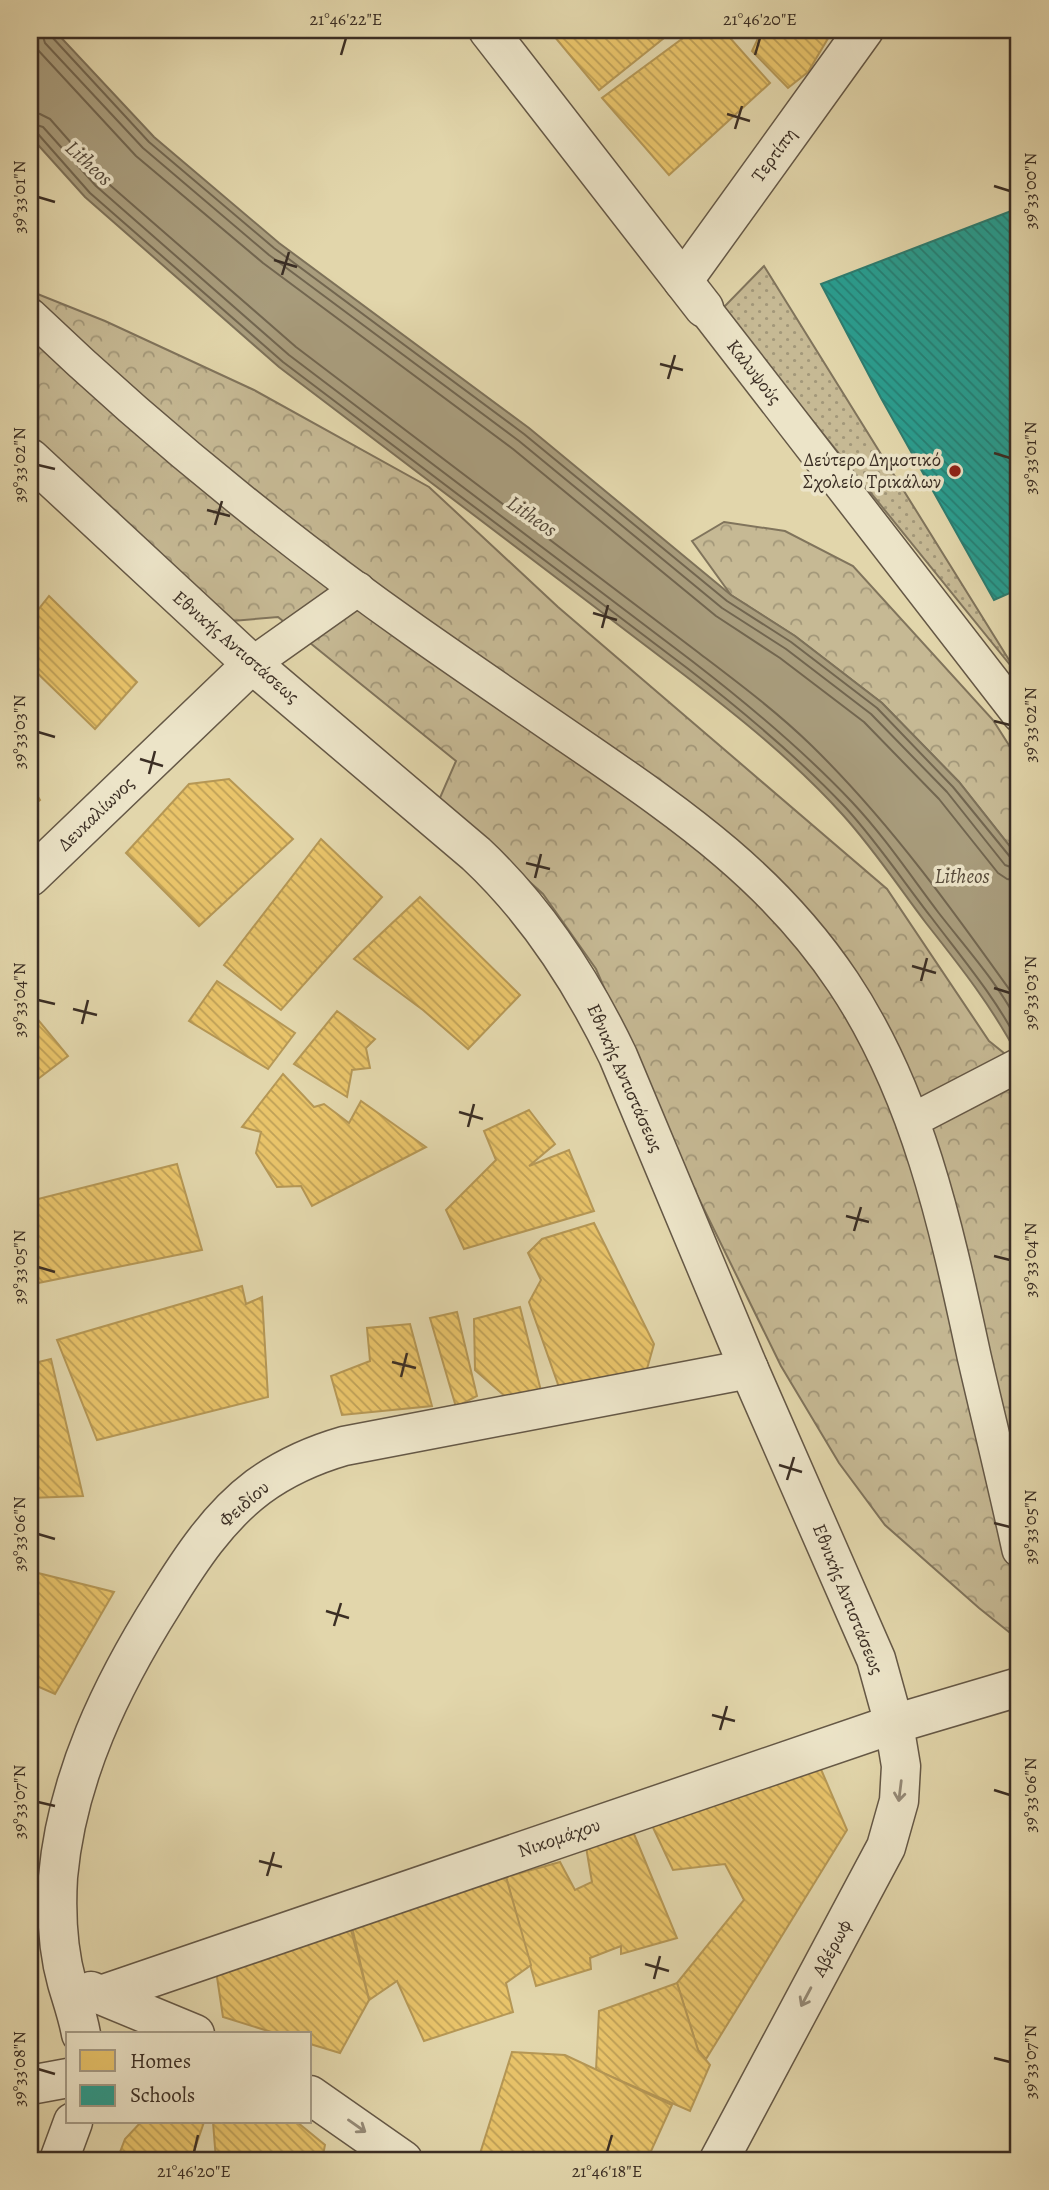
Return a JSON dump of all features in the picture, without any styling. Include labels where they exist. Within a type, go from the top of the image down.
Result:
[{"type":"street","name":"Καλυψούς","points":[[488,30],[1019,715]]},
{"type":"street","name":"Τερτίπη","points":[[694,294],[864,30]]},
{"type":"street","points":[[30,315],[123,403],[191,461],[358,589],[675,810],[733,856],[778,900],[843,982],[874,1038],[913,1120],[946,1225],[1019,1550]]},
{"type":"street","name":"Εθνικής Αντιστάσεως","points":[[30,458],[252,664],[476,854],[499,876],[540,925],[594,1006],[618,1056],[749,1369],[871,1645],[894,1724]]},
{"type":"street","points":[[252,664],[358,589]]},
{"type":"street","name":"Δευκαλίωνος","points":[[30,877],[252,664]]},
{"type":"street","points":[[913,1120],[1018,1065]]},
{"type":"street","name":"Φειδίου","points":[[80,2032],[66,1981],[57,1904],[58,1878],[68,1817],[87,1748],[125,1667],[151,1623],[204,1541],[229,1513],[258,1487],[297,1463],[344,1446],[749,1369]]},
{"type":"street","name":"Νικομάχου","points":[[101,1995],[894,1724],[1019,1687]]},
{"type":"street","name":"Αβέρωφ","points":[[719,2160],[886,1847],[896,1814],[901,1777],[894,1724]]},
{"type":"street","points":[[66,1981],[190,2032]]},
{"type":"street","points":[[30,2085],[66,2078]]},
{"type":"street","points":[[312,2096],[403,2160]]},
{"type":"street","points":[[59,2160],[72,2124]]},
{"type":"green space","points":[[764,266],[1019,676],[722,309]]},
{"type":"green space","points":[[30,291],[105,321],[254,390],[429,487],[558,607],[887,889],[989,1041],[1019,1065],[1019,1640],[885,1525],[839,1463],[781,1366],[673,1146],[596,969],[543,894],[439,800],[456,761],[278,617],[232,621],[30,442]]},
{"type":"green space","points":[[724,522],[785,531],[853,566],[993,720],[1019,761],[1019,858],[959,782],[882,703],[795,636],[731,595],[692,541]]},
{"type":"water","name":"Litheos","points":[[30,30],[54,30],[154,137],[279,243],[529,428],[731,595],[795,636],[882,703],[959,782],[1019,858],[1019,1058],[976,988],[875,854],[842,814],[785,758],[683,674],[279,367],[85,197],[30,136]]},
{"type":"building: Homes","points":[[549,30],[674,30],[599,90]]},
{"type":"building: Homes","points":[[694,30],[723,30],[770,83],[669,175],[602,98]]},
{"type":"building: Homes","points":[[762,30],[833,30],[808,72],[788,88],[752,51]]},
{"type":"building: Homes","points":[[49,596],[137,682],[95,729],[30,666],[30,620]]},
{"type":"building: Homes","points":[[229,779],[293,839],[199,926],[126,853],[189,784]]},
{"type":"building: Homes","points":[[30,784],[40,800],[30,808]]},
{"type":"building: Homes","points":[[321,839],[382,897],[281,1010],[224,965]]},
{"type":"building: Homes","points":[[420,897],[520,995],[468,1049],[423,1010],[354,959]]},
{"type":"building: Homes","points":[[217,981],[295,1033],[268,1069],[189,1021]]},
{"type":"building: Homes","points":[[30,1010],[68,1056],[30,1085]]},
{"type":"building: Homes","points":[[337,1011],[375,1039],[366,1048],[370,1068],[352,1070],[347,1097],[294,1064]]},
{"type":"building: Homes","points":[[283,1074],[314,1107],[324,1104],[349,1123],[361,1101],[426,1147],[312,1206],[301,1186],[277,1187],[256,1153],[261,1132],[242,1127]]},
{"type":"building: Homes","points":[[529,1110],[555,1144],[529,1166],[569,1150],[594,1211],[464,1249],[446,1210],[496,1160],[484,1131]]},
{"type":"building: Homes","points":[[177,1164],[202,1250],[38,1283],[30,1258],[30,1201]]},
{"type":"building: Homes","points":[[594,1223],[654,1344],[647,1369],[560,1390],[529,1302],[541,1280],[528,1253],[542,1239]]},
{"type":"building: Homes","points":[[242,1286],[246,1304],[262,1297],[268,1397],[97,1440],[57,1340]]},
{"type":"building: Homes","points":[[520,1307],[541,1391],[507,1398],[475,1370],[474,1319]]},
{"type":"building: Homes","points":[[457,1312],[477,1396],[456,1407],[430,1318]]},
{"type":"building: Homes","points":[[410,1324],[432,1406],[342,1415],[331,1376],[370,1361],[367,1328]]},
{"type":"building: Homes","points":[[51,1359],[83,1496],[30,1498],[30,1364]]},
{"type":"building: Homes","points":[[30,1571],[114,1592],[55,1694],[30,1683]]},
{"type":"building: Homes","points":[[820,1767],[847,1830],[706,2059],[698,2050],[677,1983],[744,1900],[725,1864],[673,1870],[649,1819]]},
{"type":"building: Homes","points":[[634,1834],[677,1938],[621,1954],[621,1946],[590,1958],[591,1969],[536,1986],[506,1877],[560,1862],[575,1890],[592,1882],[586,1847]]},
{"type":"building: Homes","points":[[506,1877],[531,1965],[506,1983],[513,2012],[424,2041],[397,1981],[369,2000],[352,1927]]},
{"type":"building: Homes","points":[[348,1918],[369,2000],[340,2053],[312,2045],[312,2032],[272,2032],[223,2017],[215,1964]]},
{"type":"building: Homes","points":[[677,1983],[698,2050],[710,2065],[690,2111],[596,2070],[599,2011]]},
{"type":"building: Homes","points":[[512,2052],[565,2055],[672,2105],[647,2160],[478,2160]]},
{"type":"building: Homes","points":[[139,2124],[203,2124],[191,2160],[117,2160],[125,2139]]},
{"type":"building: Homes","points":[[213,2124],[299,2124],[325,2145],[322,2160],[216,2160]]},
{"type":"building: Schools","points":[[1019,208],[1019,589],[994,600],[881,398],[821,284]]},
{"type":"place","name":"Δεύτερο Δημοτικό Σχολείο Τρικάλων","points":[[955,471]]}]
